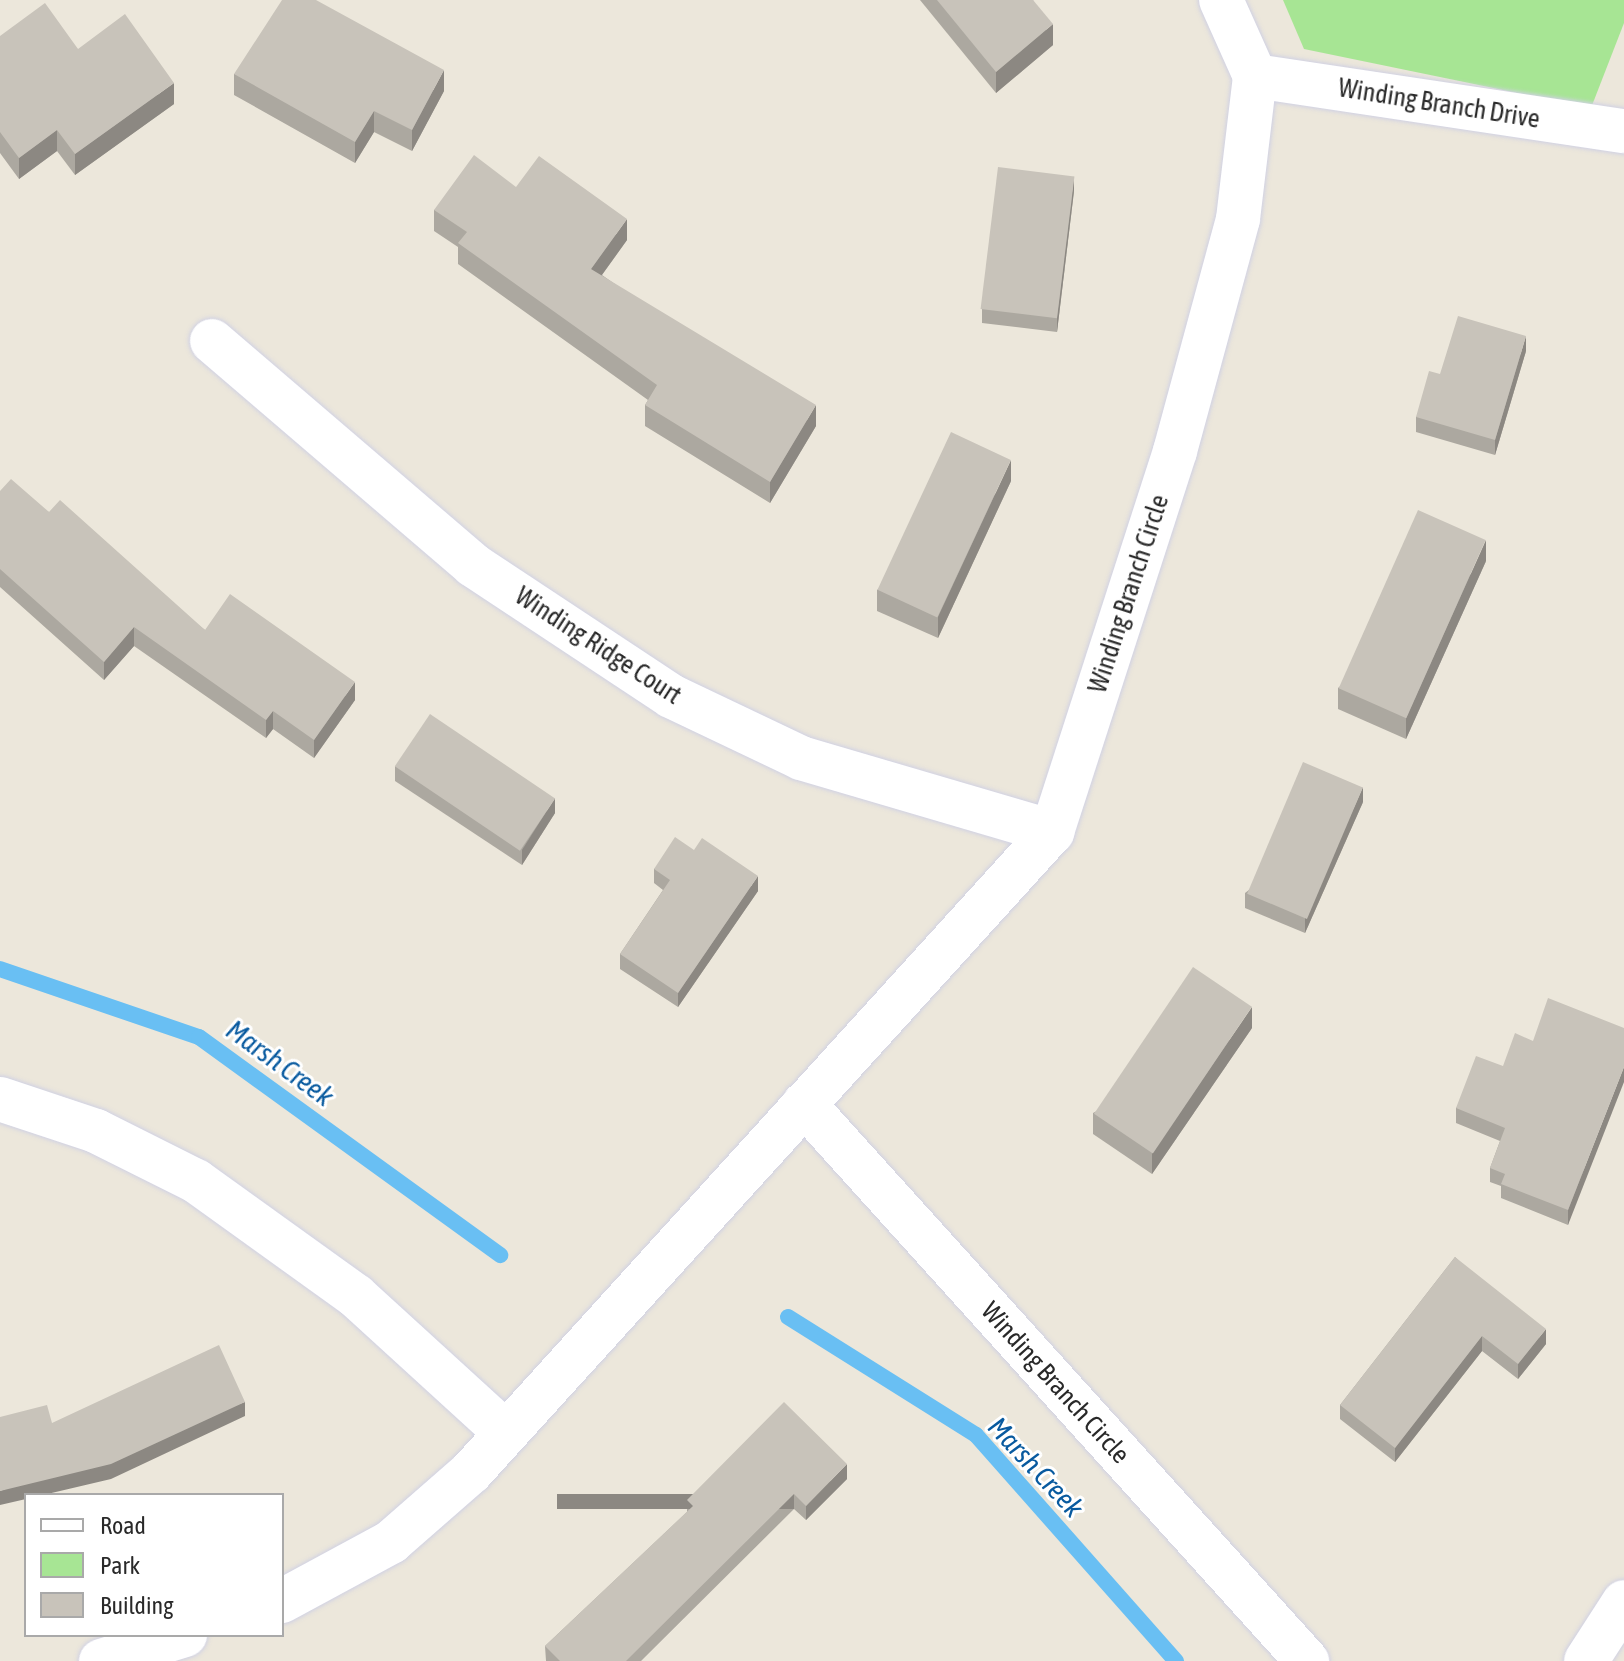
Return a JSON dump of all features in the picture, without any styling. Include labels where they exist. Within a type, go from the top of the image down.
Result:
[{"type":"street","points":[[1221,0],[1255,76]]},
{"type":"street","name":"Winding Branch Drive","points":[[1255,76],[1624,131]]},
{"type":"street","name":"Winding Branch Circle","points":[[284,1600],[391,1542],[471,1472],[1052,832],[1175,451],[1238,219],[1255,76]]},
{"type":"street","name":"Winding Ridge Court","points":[[212,341],[473,565],[671,696],[801,758],[1052,832]]},
{"type":"street","points":[[0,1099],[96,1131],[196,1181],[356,1296],[506,1433]]},
{"type":"street","name":"Winding Branch Circle","points":[[804,1104],[1307,1661]]},
{"type":"street","points":[[1586,1661],[1624,1602]]},
{"type":"street","points":[[101,1661],[179,1637]]},
{"type":"green space","points":[[1283,0],[1624,0],[1624,23],[1591,108],[1304,49]]},
{"type":"building","points":[[282,0],[316,0],[444,70],[412,130],[374,111],[355,142],[234,74]]},
{"type":"building","points":[[937,0],[1033,0],[1053,24],[996,72]]},
{"type":"building","points":[[45,3],[78,49],[125,14],[174,83],[75,154],[57,130],[19,158],[0,132],[0,36]]},
{"type":"building","points":[[474,155],[516,187],[539,156],[627,219],[591,269],[816,405],[770,482],[645,405],[657,385],[458,243],[467,232],[434,210]]},
{"type":"building","points":[[998,167],[1074,176],[1057,318],[981,309]]},
{"type":"building","points":[[1458,316],[1526,336],[1495,440],[1416,417],[1429,371],[1440,374]]},
{"type":"building","points":[[951,432],[1011,460],[937,618],[877,590]]},
{"type":"building","points":[[11,479],[49,512],[60,500],[205,630],[230,594],[355,682],[314,740],[273,711],[266,720],[134,627],[104,662],[0,569],[0,491]]},
{"type":"building","points":[[1418,510],[1486,540],[1406,718],[1339,688]]},
{"type":"building","points":[[430,714],[555,798],[520,851],[395,766]]},
{"type":"building","points":[[1303,762],[1363,787],[1307,919],[1247,894]]},
{"type":"building","points":[[675,837],[694,850],[702,838],[758,876],[678,993],[620,954],[670,880],[654,869]]},
{"type":"building","points":[[1193,967],[1252,1007],[1153,1153],[1094,1114]]},
{"type":"building","points":[[1548,998],[1624,1028],[1624,1067],[1568,1210],[1501,1184],[1505,1174],[1490,1168],[1505,1128],[1456,1108],[1476,1056],[1503,1066],[1515,1033],[1533,1041]]},
{"type":"building","points":[[1455,1257],[1546,1329],[1518,1364],[1482,1336],[1395,1448],[1340,1405]]},
{"type":"building","points":[[219,1345],[245,1402],[111,1464],[0,1491],[0,1417],[47,1405],[52,1423]]},
{"type":"building","points":[[784,1402],[847,1464],[806,1506],[794,1494],[626,1661],[560,1661],[545,1646],[693,1506],[687,1500]]},
{"type":"waterway","name":"Marsh Creek","points":[[0,969],[199,1037],[500,1255]]},
{"type":"waterway","name":"Marsh Creek","points":[[788,1317],[976,1435],[1176,1661]]}]
